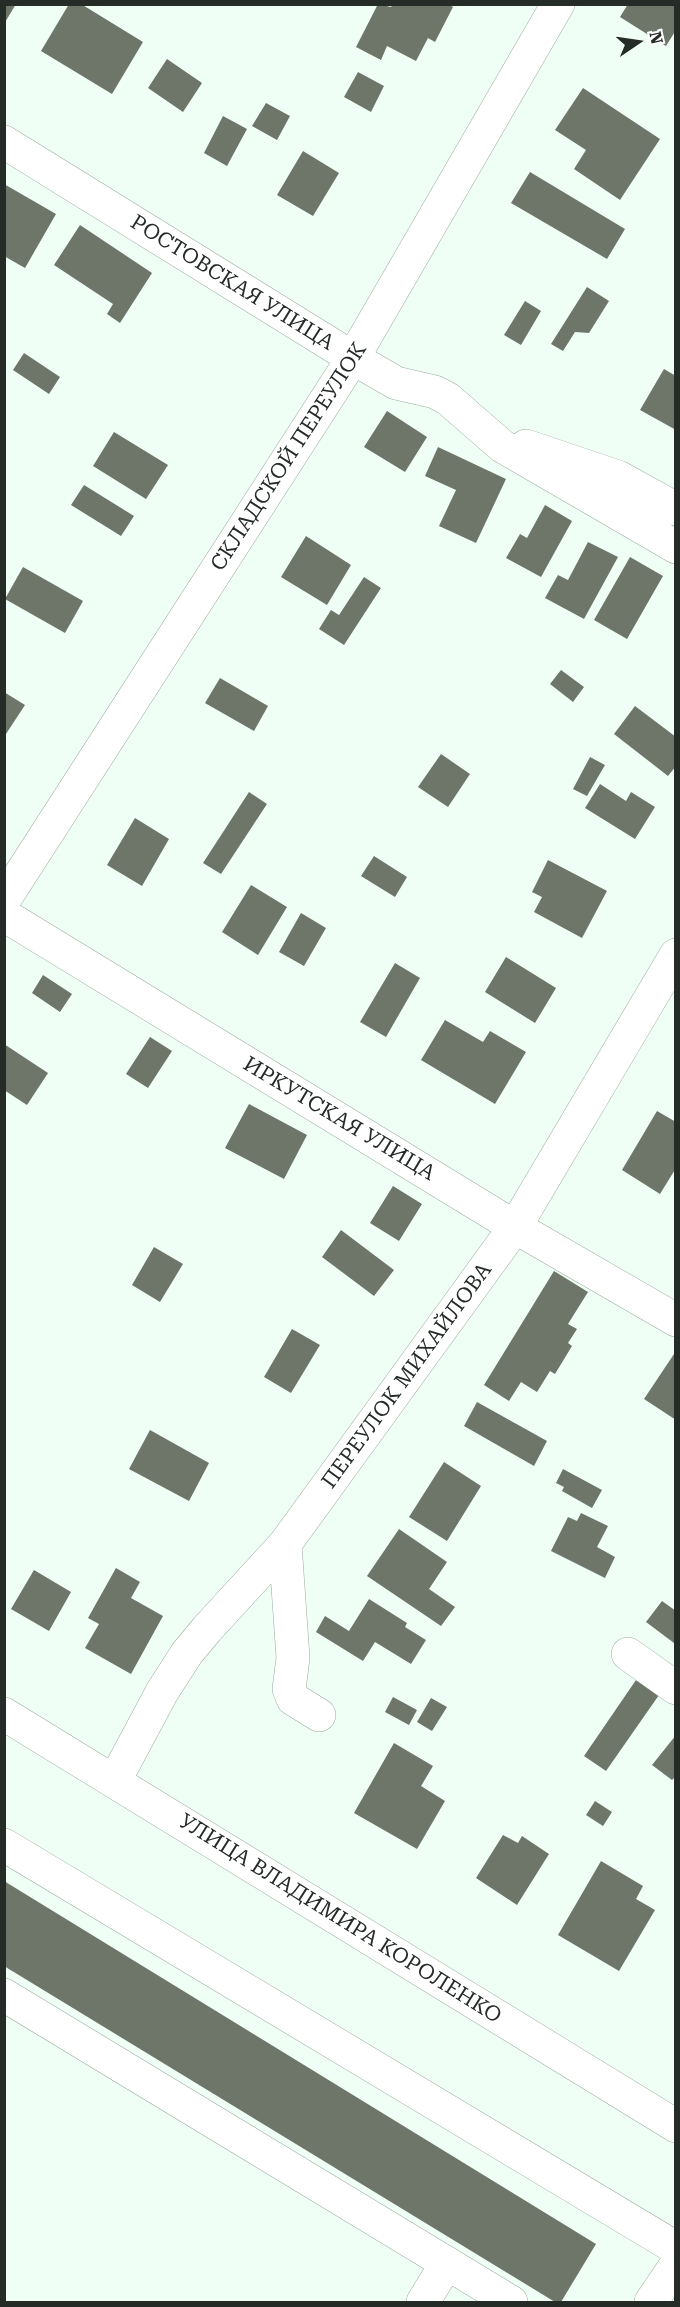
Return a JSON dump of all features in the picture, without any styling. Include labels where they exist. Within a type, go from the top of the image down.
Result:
[{"type":"street","name":"СКЛАДСКОЙ ПЕРЕУЛОК","points":[[4,900],[353,358],[558,4]]},
{"type":"street","name":"РОСТОВСКАЯ УЛИЦА","points":[[4,142],[353,358],[396,382],[435,392],[448,399],[490,437],[675,546]]},
{"type":"street","points":[[490,437],[590,465],[618,477],[675,509]]},
{"type":"street","name":"ИРКУТСКАЯ УЛИЦА","points":[[4,915],[515,1227],[675,1320]]},
{"type":"street","name":"ПЕРЕУЛОК МИХАЙЛОВА","points":[[115,1780],[162,1692],[188,1653],[285,1544],[515,1227],[675,955]]},
{"type":"street","points":[[285,1544],[293,1658],[289,1689],[293,1699],[319,1715]]},
{"type":"street","points":[[628,1654],[675,1688]]},
{"type":"street","name":"УЛИЦА ВЛАДИМИРА КОРОЛЕНКО","points":[[4,1714],[115,1780],[675,2126]]},
{"type":"street","points":[[4,1845],[675,2248]]},
{"type":"street","points":[[4,1995],[511,2302]]},
{"type":"street","points":[[423,2302],[447,2263]]},
{"type":"street","points":[[651,2302],[675,2265]]},
{"type":"building","points":[[4,4],[16,4],[4,24]]},
{"type":"building","points":[[69,4],[81,4],[143,42],[112,94],[41,51]]},
{"type":"building","points":[[378,4],[391,7],[393,4],[448,4],[453,7],[435,42],[428,38],[416,61],[387,46],[381,60],[356,47]]},
{"type":"building","points":[[628,4],[676,4],[676,30],[666,46],[620,17]]},
{"type":"building","points":[[167,59],[202,83],[183,112],[148,88]]},
{"type":"building","points":[[358,72],[384,86],[371,112],[344,97]]},
{"type":"building","points":[[583,88],[660,139],[620,200],[574,169],[586,150],[555,130]]},
{"type":"building","points":[[266,103],[290,116],[277,140],[252,126]]},
{"type":"building","points":[[223,116],[247,129],[227,166],[204,153]]},
{"type":"building","points":[[303,151],[339,173],[313,216],[277,195]]},
{"type":"building","points":[[530,172],[625,229],[607,259],[511,203]]},
{"type":"building","points":[[4,184],[56,214],[25,268],[4,256]]},
{"type":"building","points":[[80,225],[152,273],[120,323],[107,314],[113,304],[54,265]]},
{"type":"building","points":[[587,287],[609,301],[589,333],[575,332],[563,351],[551,344]]},
{"type":"building","points":[[525,301],[541,311],[521,345],[504,335]]},
{"type":"building","points":[[24,353],[60,377],[49,394],[13,370]]},
{"type":"building","points":[[664,369],[676,376],[676,430],[640,410]]},
{"type":"building","points":[[387,411],[427,437],[405,472],[364,447]]},
{"type":"building","points":[[114,432],[168,465],[146,499],[93,466]]},
{"type":"building","points":[[438,447],[506,479],[476,543],[439,526],[456,490],[425,476]]},
{"type":"building","points":[[84,485],[134,516],[121,536],[71,505]]},
{"type":"building","points":[[545,505],[572,521],[541,577],[506,558],[520,534],[527,538]]},
{"type":"building","points":[[306,536],[351,565],[327,605],[281,577]]},
{"type":"building","points":[[588,542],[618,557],[584,619],[545,598],[558,575],[568,580]]},
{"type":"building","points":[[630,557],[663,576],[627,639],[594,620]]},
{"type":"building","points":[[23,567],[83,601],[65,633],[5,599]]},
{"type":"building","points":[[364,577],[381,588],[344,645],[319,629],[331,610],[339,615]]},
{"type":"building","points":[[561,670],[584,687],[573,702],[550,684]]},
{"type":"building","points":[[220,678],[268,706],[254,731],[205,703]]},
{"type":"building","points":[[4,692],[25,705],[4,737]]},
{"type":"building","points":[[635,706],[676,737],[676,766],[668,776],[614,734]]},
{"type":"building","points":[[441,754],[470,774],[448,807],[418,787]]},
{"type":"building","points":[[590,757],[605,765],[587,796],[573,789]]},
{"type":"building","points":[[600,784],[626,801],[631,792],[655,807],[635,839],[585,808]]},
{"type":"building","points":[[249,792],[267,804],[221,874],[203,863]]},
{"type":"building","points":[[135,818],[169,839],[142,886],[107,865]]},
{"type":"building","points":[[374,856],[407,877],[395,897],[361,876]]},
{"type":"building","points":[[548,860],[607,891],[582,938],[534,912],[542,897],[532,892]]},
{"type":"building","points":[[251,885],[287,907],[258,955],[222,932]]},
{"type":"building","points":[[301,913],[326,928],[304,966],[279,952]]},
{"type":"building","points":[[506,957],[556,988],[535,1023],[485,992]]},
{"type":"building","points":[[395,963],[420,978],[386,1037],[360,1022]]},
{"type":"building","points":[[43,975],[72,994],[60,1012],[32,993]]},
{"type":"building","points":[[445,1020],[483,1042],[490,1031],[526,1052],[495,1104],[421,1060]]},
{"type":"building","points":[[150,1037],[172,1051],[148,1088],[126,1074]]},
{"type":"building","points":[[4,1044],[48,1073],[27,1105],[4,1090]]},
{"type":"building","points":[[249,1104],[307,1135],[284,1179],[225,1148]]},
{"type":"building","points":[[657,1111],[676,1122],[676,1168],[660,1194],[622,1170]]},
{"type":"building","points":[[393,1186],[422,1204],[399,1241],[370,1223]]},
{"type":"building","points":[[341,1230],[394,1270],[374,1296],[322,1257]]},
{"type":"building","points":[[154,1247],[183,1264],[160,1302],[132,1285]]},
{"type":"building","points":[[554,1271],[588,1292],[568,1324],[577,1329],[568,1343],[572,1346],[555,1374],[550,1371],[537,1392],[521,1382],[509,1401],[484,1385]]},
{"type":"building","points":[[292,1329],[320,1345],[291,1393],[264,1377]]},
{"type":"building","points":[[674,1354],[676,1356],[676,1420],[644,1399]]},
{"type":"building","points":[[477,1402],[547,1441],[534,1466],[464,1426]]},
{"type":"building","points":[[150,1430],[209,1463],[189,1501],[129,1469]]},
{"type":"building","points":[[444,1462],[481,1486],[447,1541],[409,1517]]},
{"type":"building","points":[[563,1469],[602,1490],[592,1508],[562,1491],[564,1487],[556,1483]]},
{"type":"building","points":[[581,1513],[608,1526],[597,1547],[615,1557],[605,1578],[551,1551],[568,1517],[577,1521]]},
{"type":"building","points":[[399,1529],[447,1562],[429,1589],[455,1607],[441,1626],[367,1576]]},
{"type":"building","points":[[116,1568],[140,1582],[131,1598],[163,1616],[131,1674],[85,1648],[99,1624],[88,1618]]},
{"type":"building","points":[[34,1570],[71,1592],[49,1631],[11,1609]]},
{"type":"building","points":[[369,1599],[407,1623],[405,1627],[426,1640],[411,1664],[375,1642],[363,1661],[316,1632],[325,1616],[349,1631]]},
{"type":"building","points":[[662,1601],[676,1611],[674,1643],[646,1622]]},
{"type":"building","points":[[636,1680],[659,1695],[606,1771],[584,1756]]},
{"type":"building","points":[[393,1697],[417,1710],[409,1725],[385,1712]]},
{"type":"building","points":[[431,1698],[447,1707],[432,1731],[417,1722]]},
{"type":"building","points":[[676,1735],[676,1776],[672,1780],[652,1765]]},
{"type":"building","points":[[394,1743],[433,1766],[421,1786],[445,1801],[417,1849],[354,1813]]},
{"type":"building","points":[[595,1801],[612,1812],[603,1826],[586,1815]]},
{"type":"building","points":[[503,1835],[518,1843],[522,1836],[549,1854],[517,1905],[476,1878]]},
{"type":"building","points":[[601,1861],[643,1886],[636,1899],[655,1910],[619,1971],[558,1935]]},
{"type":"building","points":[[4,1881],[596,2244],[561,2302],[555,2302],[4,1966]]}]
